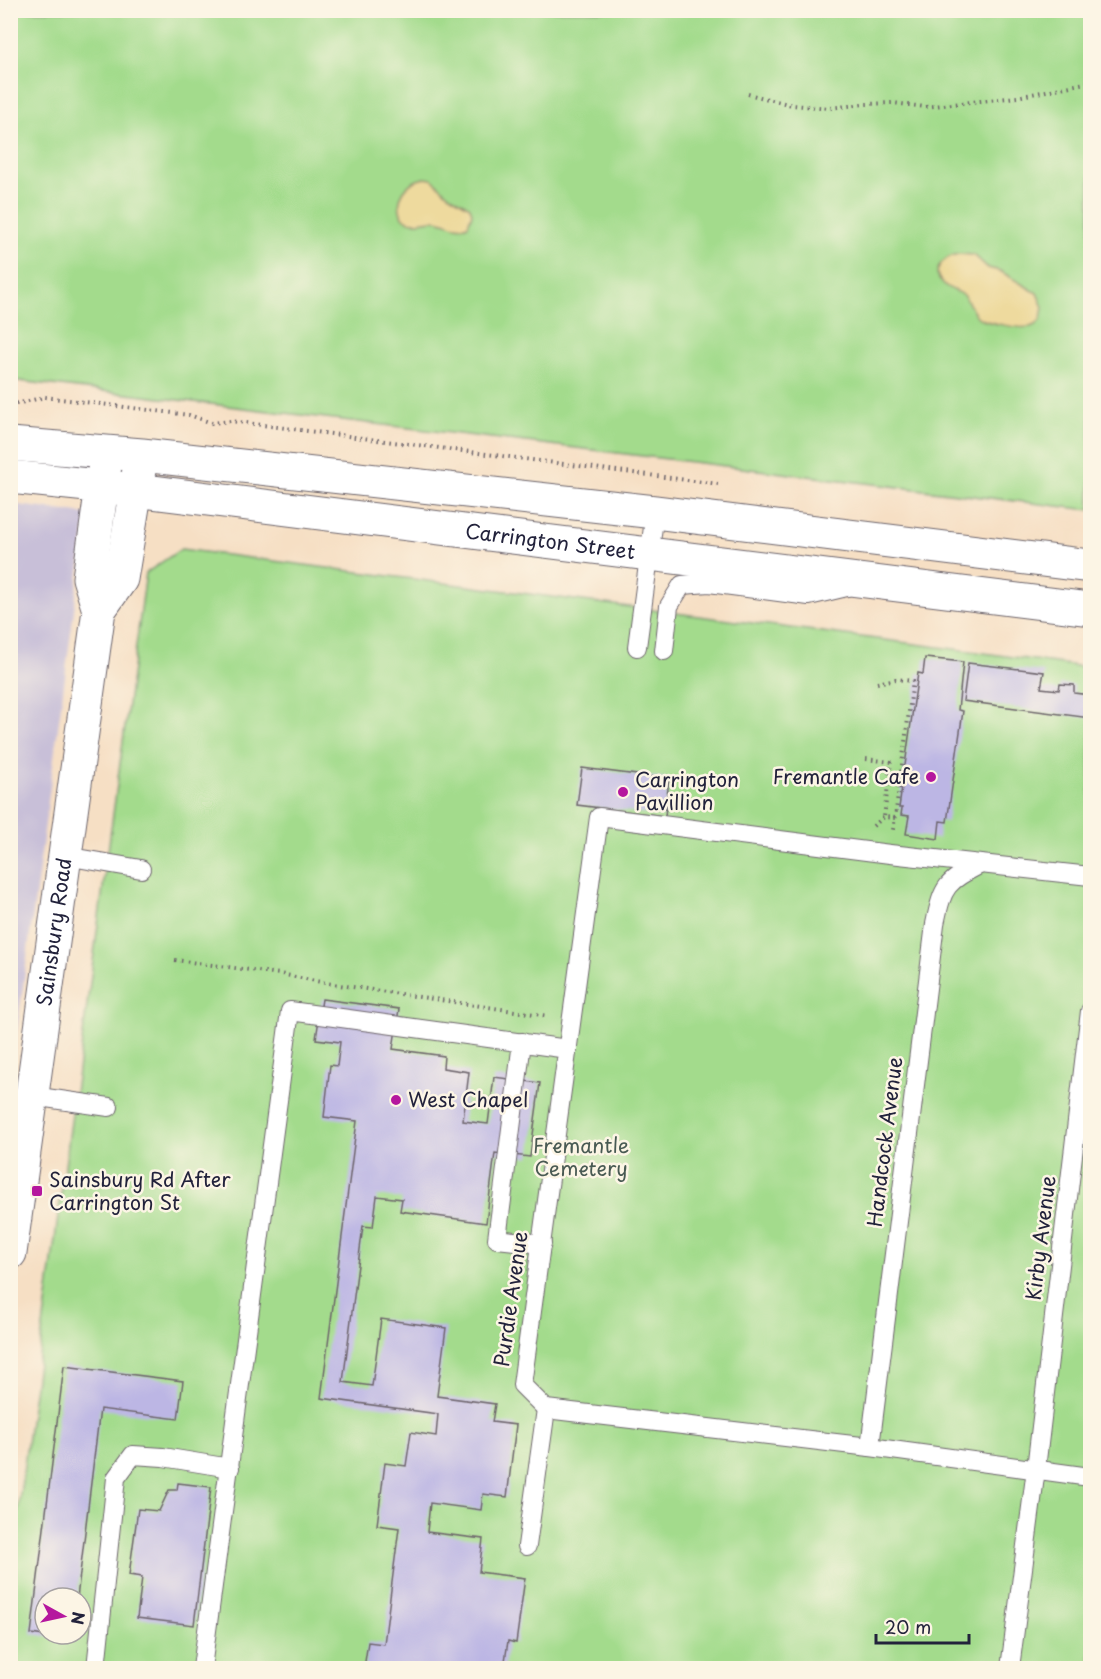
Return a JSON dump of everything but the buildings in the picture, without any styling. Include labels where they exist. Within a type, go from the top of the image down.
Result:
[{"type":"main road","name":"Carrington Street","points":[[10,444],[142,455],[656,512],[1090,566]]},
{"type":"main road","name":"Sainsbury Road","points":[[10,1253],[99,610],[89,579],[106,452]]},
{"type":"main road","name":"Sainsbury Road","points":[[99,610],[121,579],[142,455]]},
{"type":"main road","name":"Carrington Street","points":[[10,477],[136,490],[1090,609]]},
{"type":"lane","points":[[638,647],[656,512]]},
{"type":"lane","points":[[664,651],[669,606],[682,585],[709,583],[809,596],[869,581]]},
{"type":"lane","name":"Purdie Avenue","points":[[546,1409],[522,1385],[599,818],[890,854]]},
{"type":"lane","points":[[890,854],[1090,876]]},
{"type":"lane","points":[[65,856],[141,869]]},
{"type":"lane","name":"Handcock Avenue","points":[[870,1447],[935,924],[941,897],[955,878],[981,864]]},
{"type":"lane","points":[[202,1668],[290,1011],[568,1049]]},
{"type":"lane","name":"Kirby Avenue","points":[[1010,1668],[1090,1011]]},
{"type":"lane","points":[[522,1042],[497,1239],[542,1244]]},
{"type":"lane","points":[[32,1096],[109,1107]]},
{"type":"lane","points":[[527,1546],[546,1409],[870,1447],[1090,1477]]},
{"type":"lane","points":[[96,1668],[116,1478],[133,1455],[163,1457],[230,1468]]},
{"type":"path","points":[[748,94],[792,105],[820,107],[893,104],[925,107],[1017,97],[1090,82]]},
{"type":"path","points":[[10,403],[20,403],[45,396],[189,415],[212,423],[231,421],[722,485]]},
{"type":"path","points":[[876,683],[896,680],[913,681],[890,854]]},
{"type":"path","points":[[866,759],[891,762],[884,817],[895,818]]},
{"type":"path","points":[[176,960],[573,1019]]},
{"type":"shaded area","points":[[11,504],[87,514],[11,1075]]},
{"type":"green space","points":[[11,11],[1090,11],[1090,510],[11,380]]},
{"type":"green space","name":"Fremantle Cemetery","points":[[181,549],[1090,668],[1090,1668],[11,1668],[11,1561],[146,573]]},
{"type":"sand","points":[[425,178],[432,179],[448,194],[470,207],[472,213],[468,225],[455,226],[435,220],[414,222],[402,217],[400,203],[403,192],[412,183]]},
{"type":"sand","points":[[958,254],[974,255],[988,268],[1000,271],[1037,293],[1043,307],[1041,319],[1032,327],[1019,327],[996,324],[979,318],[963,295],[946,286],[938,276],[937,271],[942,262]]},
{"type":"place","name":"Fremantle Cafe","points":[[931,777]]},
{"type":"place","name":"Carrington Pavillion","points":[[623,792]]},
{"type":"place","name":"West Chapel","points":[[396,1100]]},
{"type":"place","name":"Sainsbury Rd After Carrington St","points":[[37,1191]]}]
